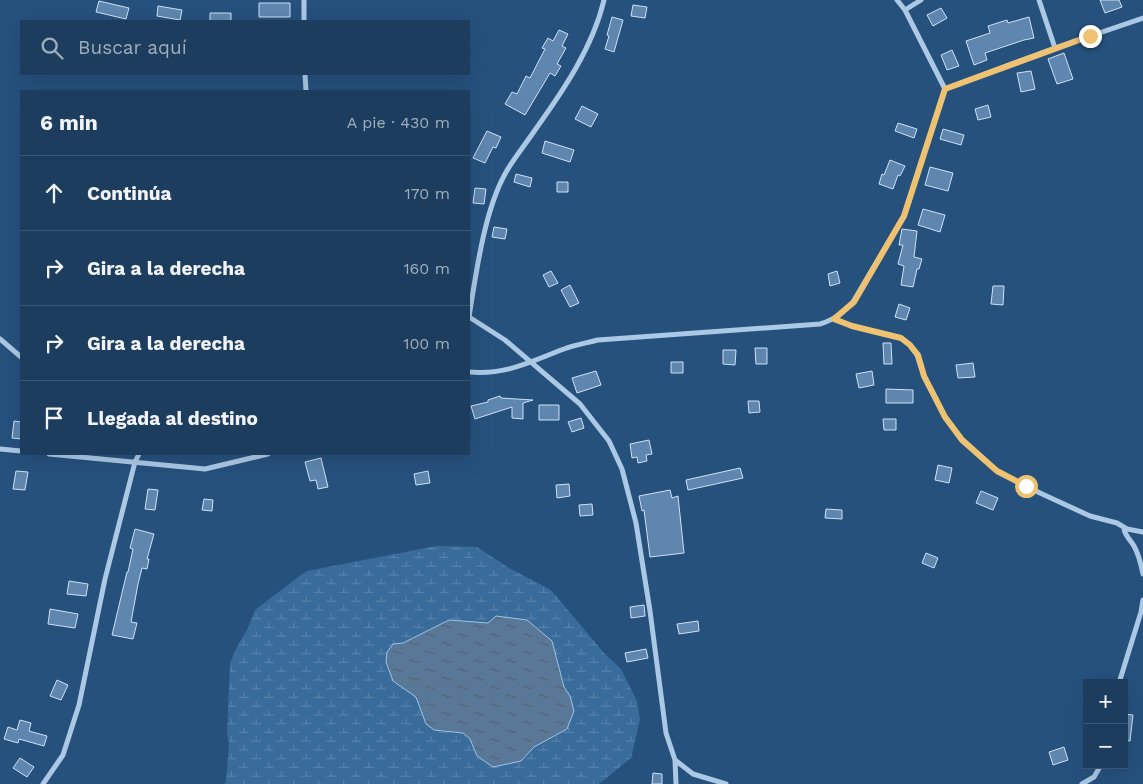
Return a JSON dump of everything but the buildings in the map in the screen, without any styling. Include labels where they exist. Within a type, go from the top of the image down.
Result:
[{"type":"street","points":[[304,0],[304,20]]},
{"type":"street","points":[[470,311],[492,200],[505,173],[559,97],[600,17],[604,0]]},
{"type":"street","points":[[470,372],[508,370],[532,363],[565,348],[598,340],[820,324],[834,319],[854,302],[904,216],[945,89],[905,10],[897,0]]},
{"type":"street","points":[[905,10],[921,0]]},
{"type":"street","points":[[1039,0],[1055,48]]},
{"type":"street","points":[[945,89],[1143,18]]},
{"type":"street","points":[[306,75],[306,90]]},
{"type":"street","points":[[470,268],[477,270]]},
{"type":"street","points":[[470,318],[505,340],[580,404],[609,441],[622,469],[636,524],[666,733],[675,760],[676,784]]},
{"type":"street","points":[[834,319],[852,326],[901,338],[910,345],[918,355],[924,376],[945,417],[962,440],[997,471],[1040,494],[1082,513],[1124,528],[1143,532]]},
{"type":"street","points":[[0,340],[20,356]]},
{"type":"street","points":[[0,449],[20,451]]},
{"type":"street","points":[[69,455],[205,469],[264,455]]},
{"type":"street","points":[[43,784],[64,755],[80,705],[105,578],[135,462],[138,455]]},
{"type":"street","points":[[1124,528],[1125,534],[1143,559]]},
{"type":"street","points":[[1134,545],[1143,574]]},
{"type":"street","points":[[1120,679],[1143,600]]},
{"type":"street","points":[[675,760],[693,774],[726,784]]},
{"type":"street","points":[[1082,784],[1094,778],[1099,769]]},
{"type":"green space","points":[[436,546],[477,547],[509,568],[551,590],[605,654],[621,669],[637,701],[640,720],[631,758],[599,784],[224,784],[226,781],[229,743],[227,734],[230,663],[255,610],[307,571]],"holes":[[[449,620],[488,623],[564,687],[570,696],[567,729],[534,747],[521,761],[477,756],[470,739],[463,733],[434,730],[426,724],[416,697],[393,681],[393,644],[403,643]]]},
{"type":"water","points":[[496,616],[527,620],[552,641],[564,687],[570,696],[574,711],[567,729],[534,747],[521,761],[493,767],[477,756],[470,739],[463,733],[434,730],[426,724],[416,697],[393,681],[386,662],[387,652],[393,644],[403,643],[449,620],[488,623]]},
{"type":"route","points":[[1026,486],[997,471],[962,440],[945,417],[924,376],[918,355],[906,341],[834,319],[854,302],[904,216],[945,89],[1090,36]]}]
